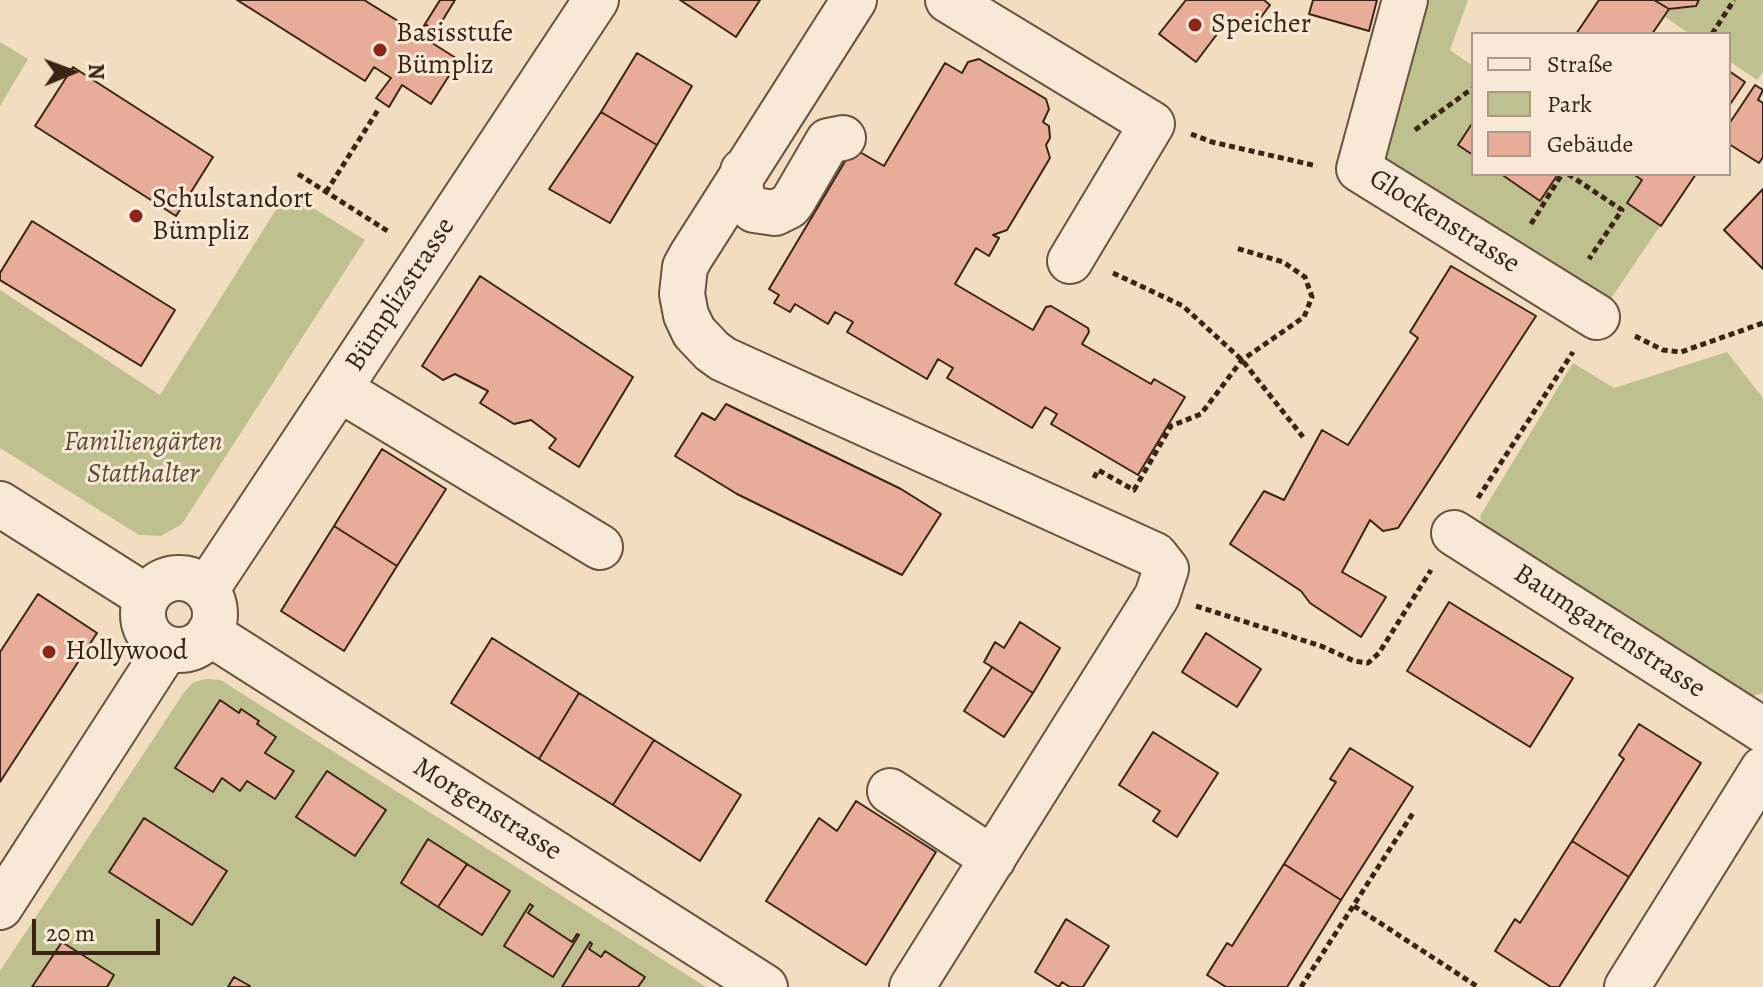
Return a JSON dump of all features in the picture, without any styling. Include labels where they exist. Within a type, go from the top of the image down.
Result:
[{"type":"street","name":"Bümplizstrasse","points":[[206,590],[596,0]]},
{"type":"street","points":[[854,0],[702,235],[685,267],[682,294],[690,324],[702,343],[723,359],[1155,555],[1166,569],[1157,596],[912,987]]},
{"type":"street","points":[[948,0],[1152,124],[1070,261]]},
{"type":"street","name":"Glockenstrasse","points":[[1405,0],[1359,169],[1580,307]]},
{"type":"street","points":[[743,171],[740,182],[744,201],[754,210],[775,213],[793,201],[828,141],[843,138]]},
{"type":"street","points":[[339,389],[600,547]]},
{"type":"street","points":[[0,504],[147,597]]},
{"type":"street","name":"Baumgartenstrasse","points":[[1454,533],[1763,730]]},
{"type":"street","points":[[172,578],[191,579],[206,590],[215,611],[209,633],[193,647],[178,650],[155,641],[147,630],[143,612],[154,586],[172,578]]},
{"type":"street","name":"Morgenstrasse","points":[[209,633],[765,987]]},
{"type":"street","points":[[0,907],[167,648]]},
{"type":"street","points":[[1627,987],[1763,769]]},
{"type":"street","points":[[890,791],[993,859]]},
{"type":"path","points":[[1713,32],[1734,0]]},
{"type":"path","points":[[1441,111],[1471,89]]},
{"type":"path","points":[[326,192],[378,110]]},
{"type":"path","points":[[1152,124],[1176,126],[1212,142],[1319,166],[1359,169]]},
{"type":"path","points":[[298,174],[389,232]]},
{"type":"path","points":[[1507,261],[1561,176]]},
{"type":"path","points":[[1157,596],[1238,617],[1354,661],[1368,663],[1379,653],[1454,533],[1580,307],[1622,210],[1571,176]]},
{"type":"path","points":[[1093,481],[1098,470],[1134,490],[1171,426],[1201,414],[1242,360],[1304,317],[1312,297],[1305,277],[1283,262],[1236,248]]},
{"type":"path","points":[[1070,261],[1102,269],[1183,306],[1242,360],[1303,437]]},
{"type":"path","points":[[1580,307],[1672,353],[1763,323]]},
{"type":"path","points":[[1301,987],[1413,813]]},
{"type":"path","points":[[1354,906],[1478,987]]},
{"type":"green space","points":[[1422,0],[1468,0],[1450,50],[1471,65],[1471,124],[1457,145],[1471,155],[1471,176],[1503,176],[1541,202],[1558,176],[1634,176],[1642,181],[1627,204],[1660,226],[1608,303],[1373,160]]},
{"type":"green space","points":[[1701,0],[1763,0],[1763,72],[1757,80],[1731,62],[1731,32],[1687,32],[1665,17],[1669,10],[1696,7]]},
{"type":"green space","points":[[0,42],[28,59],[0,106]]},
{"type":"green space","name":"Familiengärten Statthalter","points":[[287,192],[365,240],[182,524],[161,536],[139,535],[0,448],[0,290],[160,395]]},
{"type":"green space","points":[[1727,352],[1763,398],[1763,693],[1752,696],[1735,692],[1484,535],[1480,516],[1573,363],[1614,388]]},
{"type":"green space","points":[[221,680],[706,987],[638,987],[644,977],[606,952],[601,957],[589,949],[590,943],[562,987],[249,987],[235,977],[228,987],[107,987],[114,975],[32,987],[0,987],[0,971],[185,691],[194,682]],"holes":[[[220,700],[239,713],[242,710],[259,721],[257,724],[275,737],[265,753],[294,771],[275,799],[247,781],[240,790],[222,778],[212,792],[176,768]],[[327,771],[386,810],[355,856],[296,817]],[[143,819],[227,871],[192,925],[109,872]],[[428,840],[509,891],[482,935],[401,883]],[[530,905],[528,913],[572,942],[579,935],[553,977],[504,946]]]},
{"type":"building","name":"Basisstufe Bümpliz","points":[[237,0],[364,0],[419,34],[425,24],[436,31],[429,41],[459,60],[431,104],[402,85],[389,107],[376,98],[391,78],[374,67],[365,81]]},
{"type":"building","points":[[440,0],[455,0],[436,31],[425,24]]},
{"type":"building","points":[[680,0],[760,0],[736,37]]},
{"type":"building","name":"Speicher","points":[[1186,0],[1264,0],[1270,5],[1250,32],[1230,17],[1196,62],[1159,34]]},
{"type":"building","points":[[1313,0],[1377,0],[1369,31],[1309,14]]},
{"type":"building","points":[[1599,0],[1654,0],[1669,9],[1653,32],[1577,32]]},
{"type":"building","points":[[1654,0],[1699,0],[1696,6],[1669,9]]},
{"type":"building","points":[[637,53],[692,86],[657,145],[601,112]]},
{"type":"building","points":[[979,59],[1046,99],[1049,109],[1043,122],[1049,126],[1050,138],[1046,145],[1050,158],[1007,230],[993,235],[999,238],[989,256],[976,248],[955,284],[1033,330],[1046,307],[1051,306],[1088,328],[1082,344],[1151,384],[1154,379],[1185,397],[1138,475],[1051,424],[1057,414],[1045,407],[1032,428],[947,378],[953,368],[938,359],[927,379],[847,332],[853,322],[835,312],[828,324],[795,304],[790,312],[774,303],[779,295],[769,289],[853,148],[884,166],[945,63],[962,73],[968,62]]},
{"type":"building","points":[[73,67],[213,157],[176,216],[35,126]]},
{"type":"building","points":[[1731,72],[1745,82],[1731,103]]},
{"type":"building","points":[[1755,85],[1763,90],[1758,100],[1763,103],[1763,157],[1759,163],[1731,145],[1731,121]]},
{"type":"building","points":[[601,112],[657,145],[610,223],[549,189]]},
{"type":"building","points":[[1471,125],[1471,154],[1458,145]]},
{"type":"building","points":[[1504,176],[1557,176],[1540,201]]},
{"type":"building","points":[[1636,176],[1695,176],[1661,226],[1627,203],[1642,180]]},
{"type":"building","points":[[1763,189],[1763,269],[1724,230]]},
{"type":"building","points":[[32,221],[175,310],[141,366],[0,280],[0,273]]},
{"type":"building","points":[[1451,266],[1536,316],[1398,528],[1383,531],[1370,520],[1342,572],[1386,597],[1361,637],[1310,603],[1301,591],[1230,544],[1264,491],[1284,500],[1322,430],[1348,445],[1418,338],[1410,332]]},
{"type":"building","points":[[480,276],[633,377],[579,467],[549,448],[556,439],[531,420],[514,424],[480,403],[488,391],[455,374],[443,380],[422,366]]},
{"type":"building","points":[[726,404],[901,489],[941,514],[902,575],[737,494],[675,456],[702,413],[715,420]]},
{"type":"building","points":[[382,449],[446,489],[397,566],[334,526]]},
{"type":"building","points":[[334,526],[397,566],[344,651],[281,611]]},
{"type":"building","points":[[38,594],[97,633],[0,782],[0,652]]},
{"type":"building","points":[[1449,602],[1573,678],[1530,747],[1407,671]]},
{"type":"building","points":[[1020,622],[1060,648],[1033,693],[984,662],[995,642],[1004,648]]},
{"type":"building","points":[[1206,633],[1261,669],[1237,707],[1182,672]]},
{"type":"building","points":[[492,638],[579,693],[539,759],[451,703]]},
{"type":"building","points":[[992,667],[1033,693],[1004,737],[964,711]]},
{"type":"building","points":[[579,693],[654,740],[613,805],[539,759]]},
{"type":"building","points":[[220,700],[239,713],[241,709],[276,737],[265,753],[294,771],[275,799],[247,781],[240,791],[222,778],[213,792],[175,768]]},
{"type":"building","points":[[1639,724],[1701,763],[1629,877],[1572,841],[1624,759],[1619,755]]},
{"type":"building","points":[[1153,732],[1218,773],[1177,837],[1153,821],[1160,811],[1119,785]]},
{"type":"building","points":[[654,740],[741,795],[700,861],[613,805]]},
{"type":"building","points":[[1350,748],[1413,787],[1341,900],[1284,864],[1336,782],[1330,779]]},
{"type":"building","points":[[327,771],[386,810],[355,856],[296,817]]},
{"type":"building","points":[[856,801],[936,852],[866,965],[766,901],[819,818],[837,831]]},
{"type":"building","points":[[144,818],[227,871],[192,925],[109,872]]},
{"type":"building","points":[[428,839],[467,864],[438,907],[401,883]]},
{"type":"building","points":[[1572,841],[1629,877],[1559,987],[1551,987],[1495,951],[1515,919],[1520,923]]},
{"type":"building","points":[[467,864],[510,891],[482,935],[438,907]]},
{"type":"building","points":[[1284,864],[1341,900],[1287,987],[1226,987],[1207,975],[1227,943],[1232,946]]},
{"type":"building","points":[[530,904],[533,906],[528,913],[572,942],[579,935],[553,977],[504,946]]},
{"type":"building","points":[[1066,919],[1109,946],[1083,987],[1070,987],[1062,982],[1059,987],[1035,972]]},
{"type":"building","points":[[62,942],[114,975],[107,987],[32,987]]},
{"type":"building","points":[[590,942],[589,949],[601,957],[605,951],[645,977],[638,987],[562,987]]},
{"type":"building","points":[[234,977],[250,986],[228,987]]},
{"type":"place","name":"Speicher","points":[[1195,25]]},
{"type":"place","name":"Basisstufe Bümpliz","points":[[380,50]]},
{"type":"place","name":"Schulstandort Bümpliz","points":[[136,216]]},
{"type":"place","name":"Hollywood","points":[[49,652]]}]
